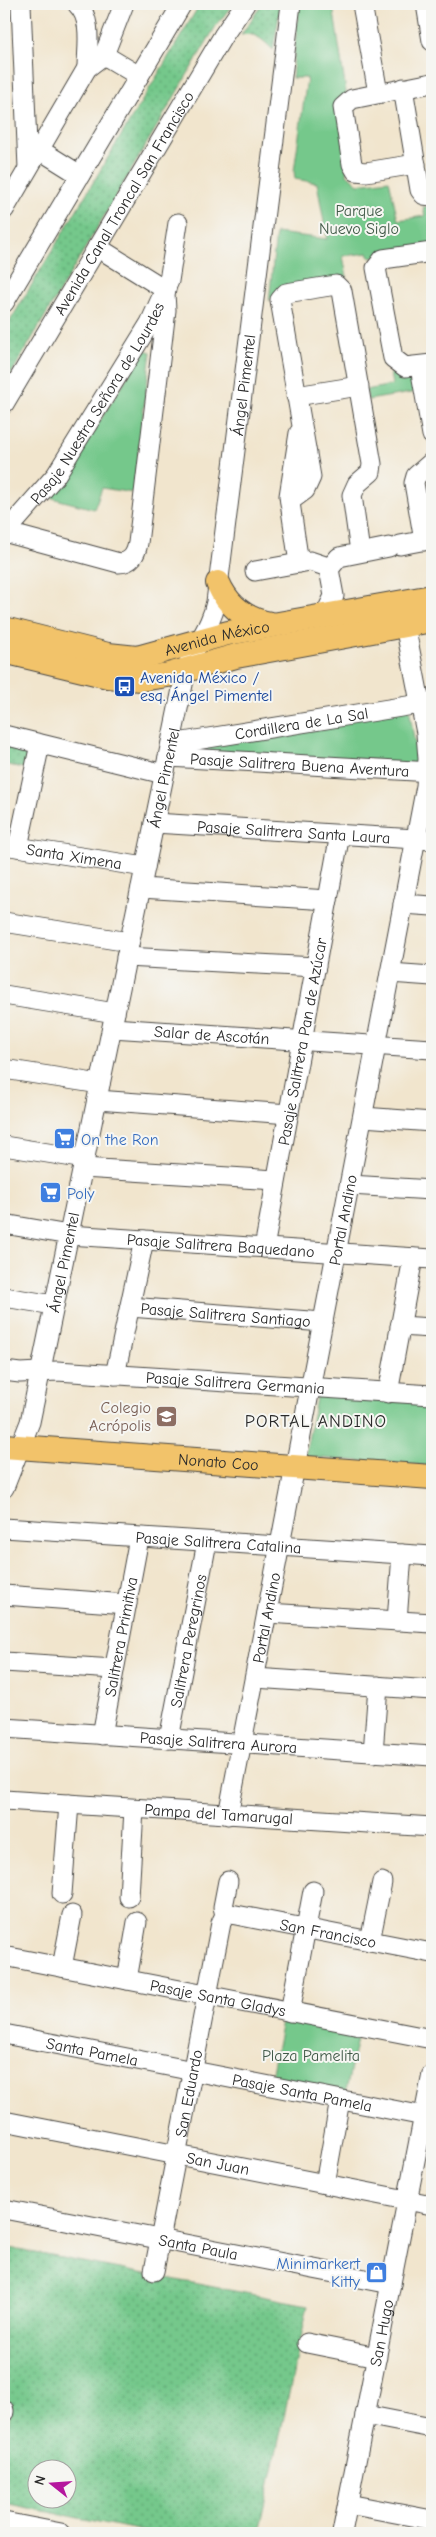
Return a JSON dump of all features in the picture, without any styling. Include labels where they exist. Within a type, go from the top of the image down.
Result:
[{"type":"main road","points":[[218,583],[228,601],[244,615],[273,624]]},
{"type":"main road","name":"Avenida México","points":[[4,629],[128,658],[146,657],[200,640],[273,624],[330,606],[358,610],[432,597]]},
{"type":"main road","name":"Avenida México","points":[[4,651],[127,679],[155,678],[236,656],[432,620]]},
{"type":"main road","name":"Nonato Coo","points":[[12,1447],[432,1477]]},
{"type":"street","points":[[21,4],[28,168]]},
{"type":"street","points":[[77,4],[84,11],[88,27],[87,68]]},
{"type":"street","points":[[4,210],[87,68],[104,55],[124,4]]},
{"type":"street","points":[[4,303],[182,4]]},
{"type":"street","name":"Avenida Canal Troncal San Francisco","points":[[4,404],[218,44],[246,4]]},
{"type":"street","name":"Ángel Pimentel","points":[[4,1488],[12,1447],[28,1430],[186,670],[191,654],[214,612],[291,4]]},
{"type":"street","points":[[362,4],[378,93]]},
{"type":"street","points":[[426,4],[432,41]]},
{"type":"street","points":[[88,27],[114,31]]},
{"type":"street","points":[[104,55],[139,76]]},
{"type":"street","points":[[416,164],[362,173],[353,168],[344,107],[352,99],[432,82]]},
{"type":"street","points":[[404,88],[422,193],[432,196]]},
{"type":"street","points":[[25,131],[80,175]]},
{"type":"street","points":[[4,532],[119,563],[129,560],[135,553],[138,543],[166,310],[166,291],[171,274],[178,223]]},
{"type":"street","points":[[97,247],[166,291]]},
{"type":"street","points":[[432,252],[383,259],[376,268],[391,354],[400,365],[426,365],[432,435]]},
{"type":"street","points":[[299,563],[290,501],[291,474],[301,422],[280,300],[286,293],[332,285],[339,286],[342,292],[372,468],[369,475],[357,484],[352,495],[360,552]]},
{"type":"street","name":"Pasaje Nuestra Señora de Lourdes","points":[[4,532],[56,475],[150,323],[166,291]]},
{"type":"street","points":[[296,396],[358,386]]},
{"type":"street","points":[[330,606],[329,570],[339,557],[428,540],[414,483],[416,476],[432,462]]},
{"type":"street","points":[[254,571],[316,561],[329,570]]},
{"type":"street","name":"Portal Andino","points":[[228,1815],[403,904],[424,840],[430,772],[427,739],[428,703],[405,625]]},
{"type":"street","name":"Cordillera de La Sal","points":[[168,759],[428,703]]},
{"type":"street","points":[[4,735],[40,744],[168,759]]},
{"type":"street","points":[[11,846],[40,744]]},
{"type":"street","name":"Pasaje Salitrera Buena Aventura","points":[[168,759],[430,772]]},
{"type":"street","name":"Pasaje Salitrera Santa Laura","points":[[154,823],[424,840]]},
{"type":"street","name":"Pasaje Salitrera Pan de Azúcar","points":[[264,1248],[340,834]]},
{"type":"street","name":"Santa Ximena","points":[[11,846],[145,868]]},
{"type":"street","points":[[141,888],[328,900]]},
{"type":"street","points":[[403,904],[432,906]]},
{"type":"street","points":[[4,922],[128,950],[316,968]]},
{"type":"street","points":[[390,973],[432,976]]},
{"type":"street","name":"Salar de Ascotán","points":[[4,995],[113,1020],[302,1040],[432,1049]]},
{"type":"street","points":[[4,1069],[98,1092],[289,1114]]},
{"type":"street","points":[[362,1117],[432,1122]]},
{"type":"street","points":[[4,1146],[84,1163],[276,1180]]},
{"type":"street","points":[[350,1185],[432,1190]]},
{"type":"street","name":"Pasaje Salitrera Baquedano","points":[[4,1224],[69,1235],[432,1259]]},
{"type":"street","points":[[115,1375],[144,1240]]},
{"type":"street","points":[[388,1392],[414,1258]]},
{"type":"street","points":[[4,1297],[54,1305]]},
{"type":"street","name":"Pasaje Salitrera Santiago","points":[[130,1307],[323,1322]]},
{"type":"street","points":[[400,1326],[432,1328]]},
{"type":"street","name":"Pasaje Salitrera Germania","points":[[4,1370],[20,1373],[115,1375],[432,1395]]},
{"type":"street","name":"Pasaje Salitrera Catalina","points":[[4,1528],[432,1556]]},
{"type":"street","name":"Salitrera Primitiva","points":[[102,1735],[139,1538]]},
{"type":"street","name":"Salitrera Peregrinos","points":[[169,1739],[207,1542]]},
{"type":"street","points":[[398,1621],[402,1554]]},
{"type":"street","points":[[4,1595],[127,1604]]},
{"type":"street","points":[[267,1613],[432,1623]]},
{"type":"street","points":[[4,1662],[114,1669]]},
{"type":"street","points":[[255,1678],[432,1690]]},
{"type":"street","points":[[373,1753],[378,1686]]},
{"type":"street","name":"Pasaje Salitrera Aurora","points":[[4,1728],[432,1756]]},
{"type":"street","name":"Pampa del Tamarugal","points":[[4,1800],[432,1827]]},
{"type":"street","points":[[62,1894],[68,1804]]},
{"type":"street","points":[[129,1897],[134,1809]]},
{"type":"street","name":"San Eduardo","points":[[154,2271],[176,2155],[186,2070],[207,1995],[221,1923],[225,1916],[223,1907],[228,1881]]},
{"type":"street","points":[[370,1941],[382,1882]]},
{"type":"street","points":[[290,2012],[313,1891]]},
{"type":"street","points":[[62,1967],[72,1914]]},
{"type":"street","name":"San Francisco","points":[[225,1916],[232,1914],[432,1953]]},
{"type":"street","points":[[127,1980],[137,1922]]},
{"type":"street","name":"Pasaje Santa Gladys","points":[[4,1956],[432,2039]]},
{"type":"street","name":"Santa Pamela","points":[[4,2034],[186,2070]]},
{"type":"street","name":"Pasaje Santa Pamela","points":[[186,2070],[424,2116]]},
{"type":"street","name":"San Hugo","points":[[342,2533],[432,2074]]},
{"type":"street","points":[[324,2184],[340,2100]]},
{"type":"street","name":"San Juan","points":[[4,2121],[432,2205]]},
{"type":"street","name":"Santa Paula","points":[[4,2209],[391,2284]]},
{"type":"street","points":[[307,2343],[377,2357]]},
{"type":"street","points":[[365,2415],[432,2428]]},
{"type":"street","points":[[348,2504],[432,2520]]},
{"type":"street","points":[[4,2522],[61,2533]]},
{"type":"green space","points":[[200,4],[233,4],[216,26],[4,386],[4,331]]},
{"type":"green space","points":[[262,4],[281,4],[273,50],[255,36],[241,35]]},
{"type":"green space","name":"Parque Nuevo Siglo","points":[[299,4],[340,4],[333,6],[346,92],[347,174],[358,184],[389,180],[398,220],[425,216],[423,207],[432,206],[432,248],[370,258],[368,253],[343,256],[347,277],[277,292],[269,301],[276,233],[327,239],[317,183],[295,179],[294,171],[307,78],[292,78]]},
{"type":"green space","points":[[144,350],[151,352],[133,493],[102,488],[94,509],[52,498]]},
{"type":"green space","points":[[390,373],[404,376],[411,380],[417,392],[368,400],[366,390],[392,385]]},
{"type":"green space","points":[[409,707],[419,770],[193,753],[192,746]]},
{"type":"green space","points":[[4,737],[35,744],[32,770],[4,764]]},
{"type":"green space","points":[[317,1393],[432,1401],[432,1466],[305,1457]]},
{"type":"green space","name":"Plaza Pamelita","points":[[283,2016],[359,2029],[345,2096],[270,2082]]},
{"type":"green space","points":[[4,2247],[308,2305],[259,2533],[153,2533],[39,2510],[78,2510],[78,2460],[28,2460],[28,2508],[4,2503],[4,2449],[12,2405],[4,2402]]},
{"type":"place","name":"Avenida México / esq. Ángel Pimentel","points":[[124,686]]},
{"type":"place","name":"On the Ron","points":[[65,1139]]},
{"type":"place","name":"Poly","points":[[51,1193]]},
{"type":"place","name":"Colegio Acrópolis","points":[[167,1416]]},
{"type":"place","name":"Minimarkert Kitty","points":[[376,2272]]},
{"type":"district","name":"PORTAL ANDINO","points":[[316,1421]]}]
